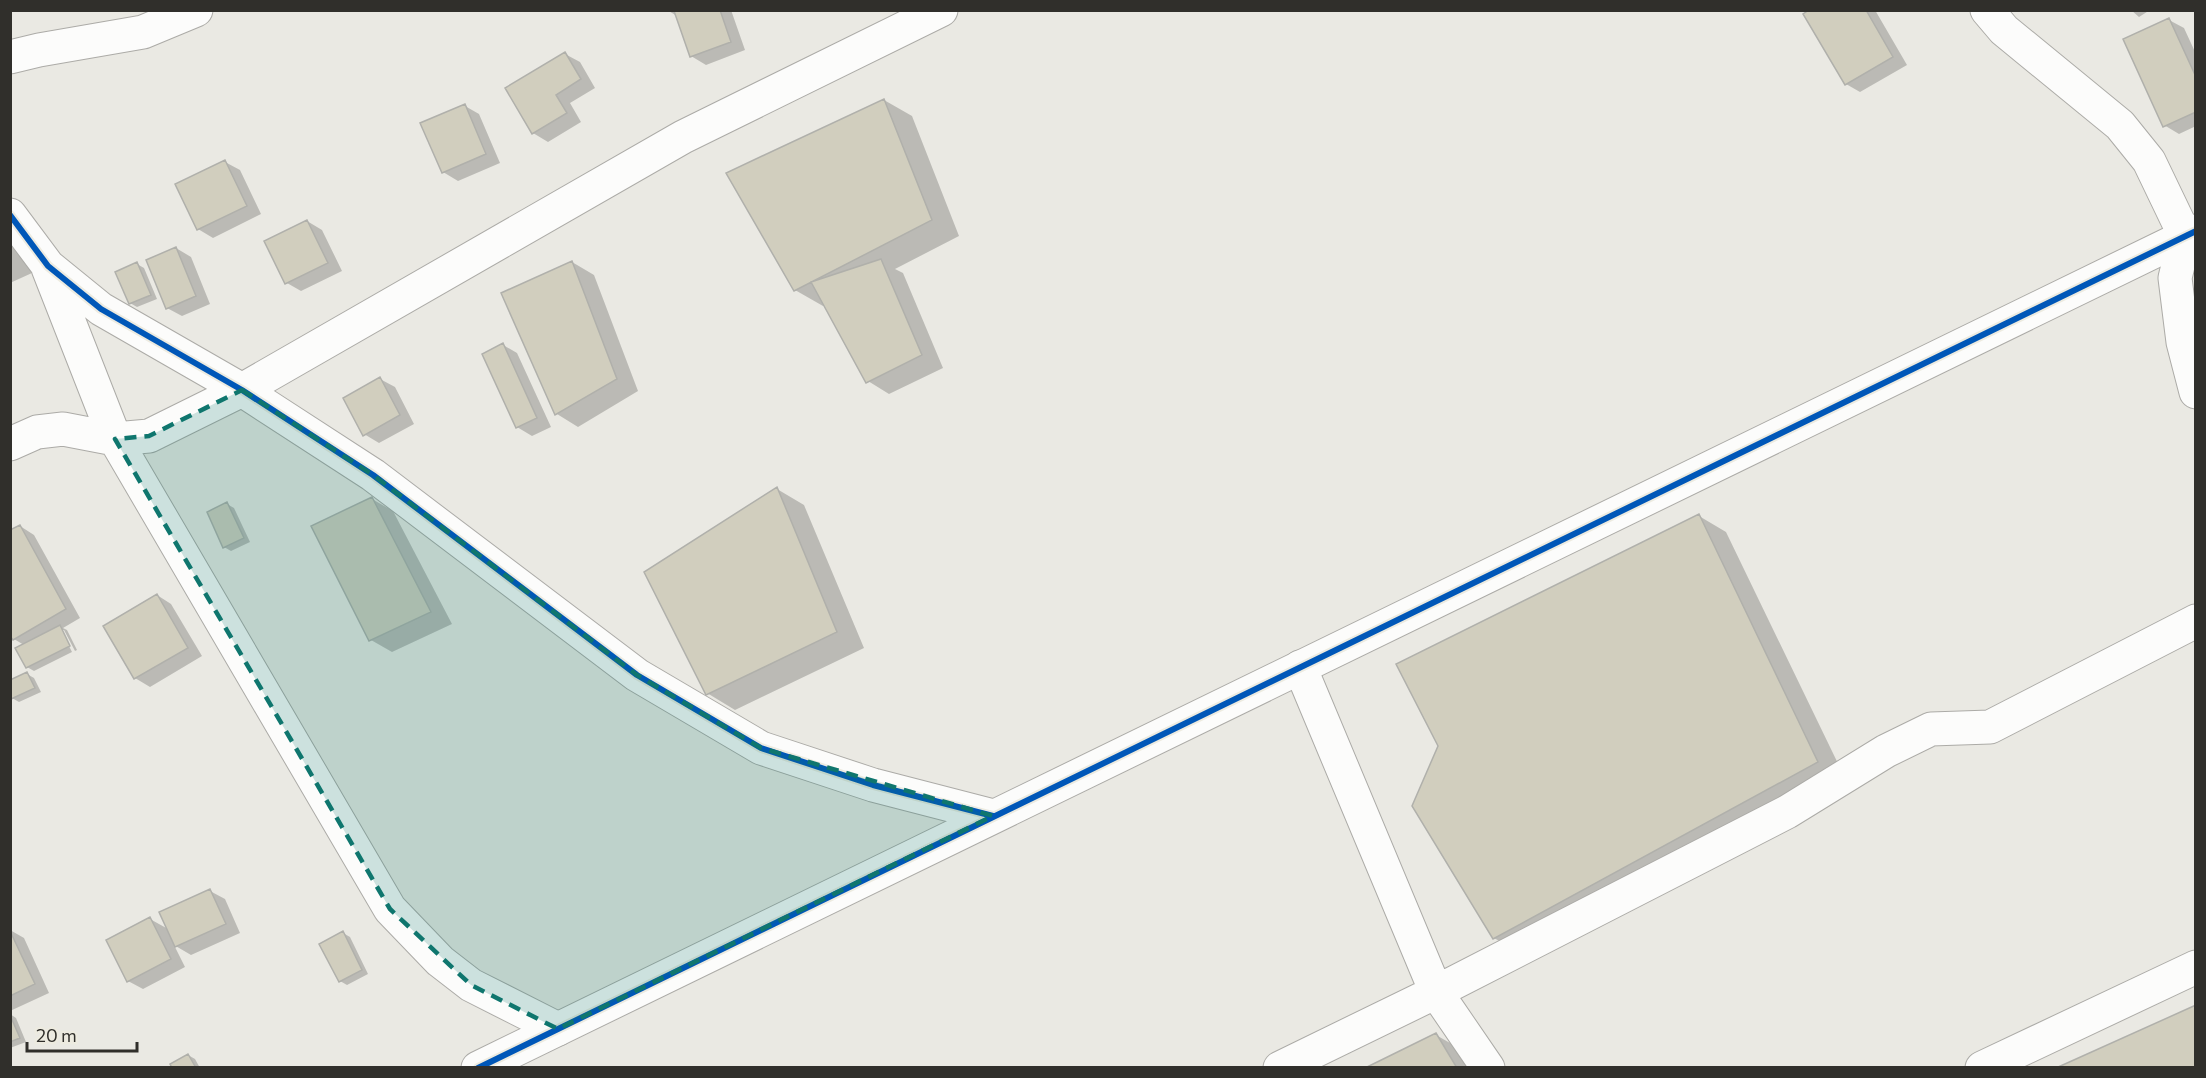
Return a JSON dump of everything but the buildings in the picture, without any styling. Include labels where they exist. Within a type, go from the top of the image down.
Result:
[{"type":"street","points":[[10,57],[143,32],[196,10]]},
{"type":"street","points":[[1987,10],[2004,30],[2120,125],[2149,161],[2190,233],[2175,278],[2183,342],[2196,392]]},
{"type":"street","points":[[10,444],[37,432],[63,429],[116,439],[149,436],[242,390],[683,137],[919,15]]},
{"type":"street","points":[[10,215],[48,266],[101,309],[242,390],[373,475],[637,675],[761,748],[873,785],[993,816]]},
{"type":"street","points":[[482,1066],[2190,233]]},
{"type":"street","points":[[48,266],[116,439],[390,909],[440,961],[471,985],[558,1029]]},
{"type":"street","points":[[1280,1068],[1436,992],[1787,812],[1886,752],[1931,729],[1990,726],[2196,621]]},
{"type":"street","points":[[1300,667],[1436,992],[1488,1068]]},
{"type":"street","points":[[1982,1068],[2196,967]]},
{"type":"highlighted area","points":[[242,390],[373,475],[637,675],[761,748],[993,816],[558,1029],[471,985],[390,909],[115,439],[149,436]]},
{"type":"cycle path","points":[[10,215],[48,266],[101,309],[242,390],[373,475],[637,675],[761,748],[873,785],[993,816]]},
{"type":"cycle path","points":[[478,1068],[2196,231]]}]
